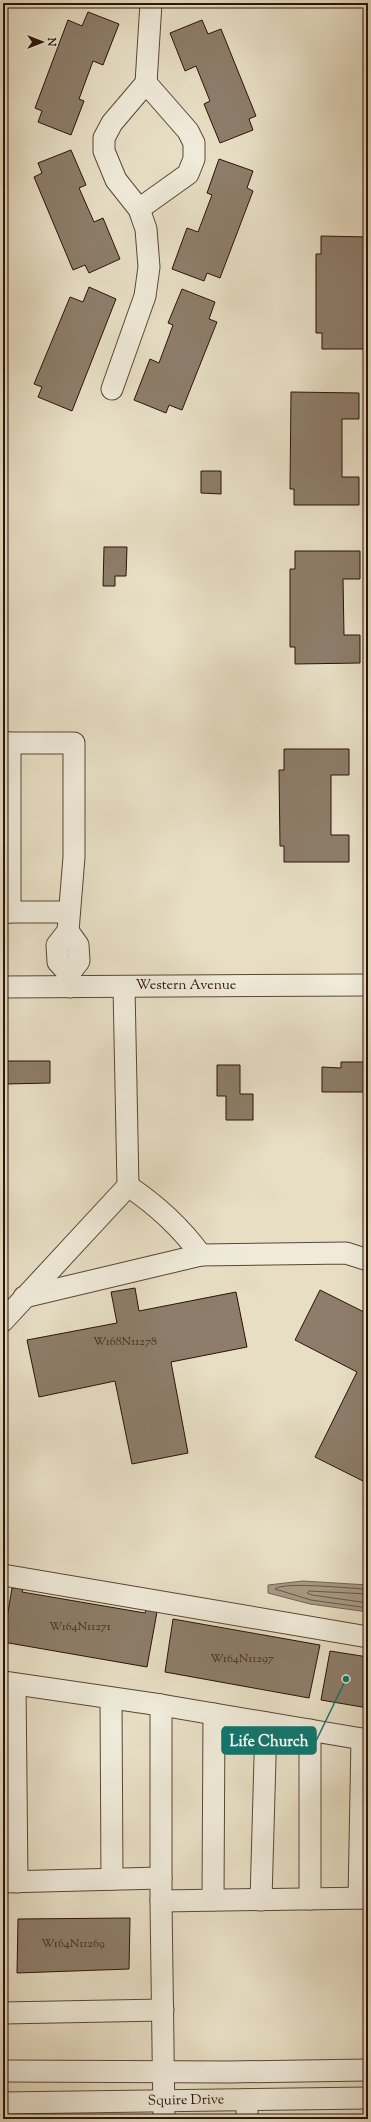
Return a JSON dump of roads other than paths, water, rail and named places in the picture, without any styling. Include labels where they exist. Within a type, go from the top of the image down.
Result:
[{"type":"street","points":[[112,389],[145,296],[148,260],[146,229],[139,209],[116,180],[104,151],[104,138],[112,123],[146,83],[151,3]]},
{"type":"street","points":[[139,209],[188,174],[194,159],[194,143],[188,131],[146,83]]},
{"type":"street","points":[[68,922],[7,912],[7,743],[74,743],[74,856],[68,922],[57,945],[58,962],[70,981]]},
{"type":"street","name":"Western Avenue","points":[[3,987],[70,981],[124,987],[368,984]]},
{"type":"street","points":[[3,1321],[24,1296],[128,1186],[124,987]]},
{"type":"street","points":[[128,1186],[142,1195],[188,1238],[201,1256]]},
{"type":"street","points":[[24,1296],[201,1256],[346,1253],[368,1260]]},
{"type":"street","points":[[3,1575],[368,1637]]},
{"type":"street","points":[[161,1878],[10,1882],[9,1683],[161,1705],[365,1740],[363,1898],[161,1901]]},
{"type":"street","points":[[111,1698],[112,1879]]},
{"type":"street","points":[[161,1705],[161,1901],[165,2072],[164,2110]]},
{"type":"street","points":[[213,1900],[214,1714]]},
{"type":"street","points":[[261,1900],[266,1723]]},
{"type":"street","points":[[310,1730],[310,1899]]},
{"type":"street","points":[[3,2013],[163,2010]]},
{"type":"street","name":"Squire Drive","points":[[3,2071],[165,2072],[368,2070]]},
{"type":"street","name":"Squire Drive","points":[[3,2103],[164,2110],[247,2109],[368,2098]]},
{"type":"water","points":[[303,1581],[368,1585],[368,1612],[310,1604],[268,1593],[268,1585]]},
{"type":"place","name":"Life Church","points":[[346,1679]]}]
